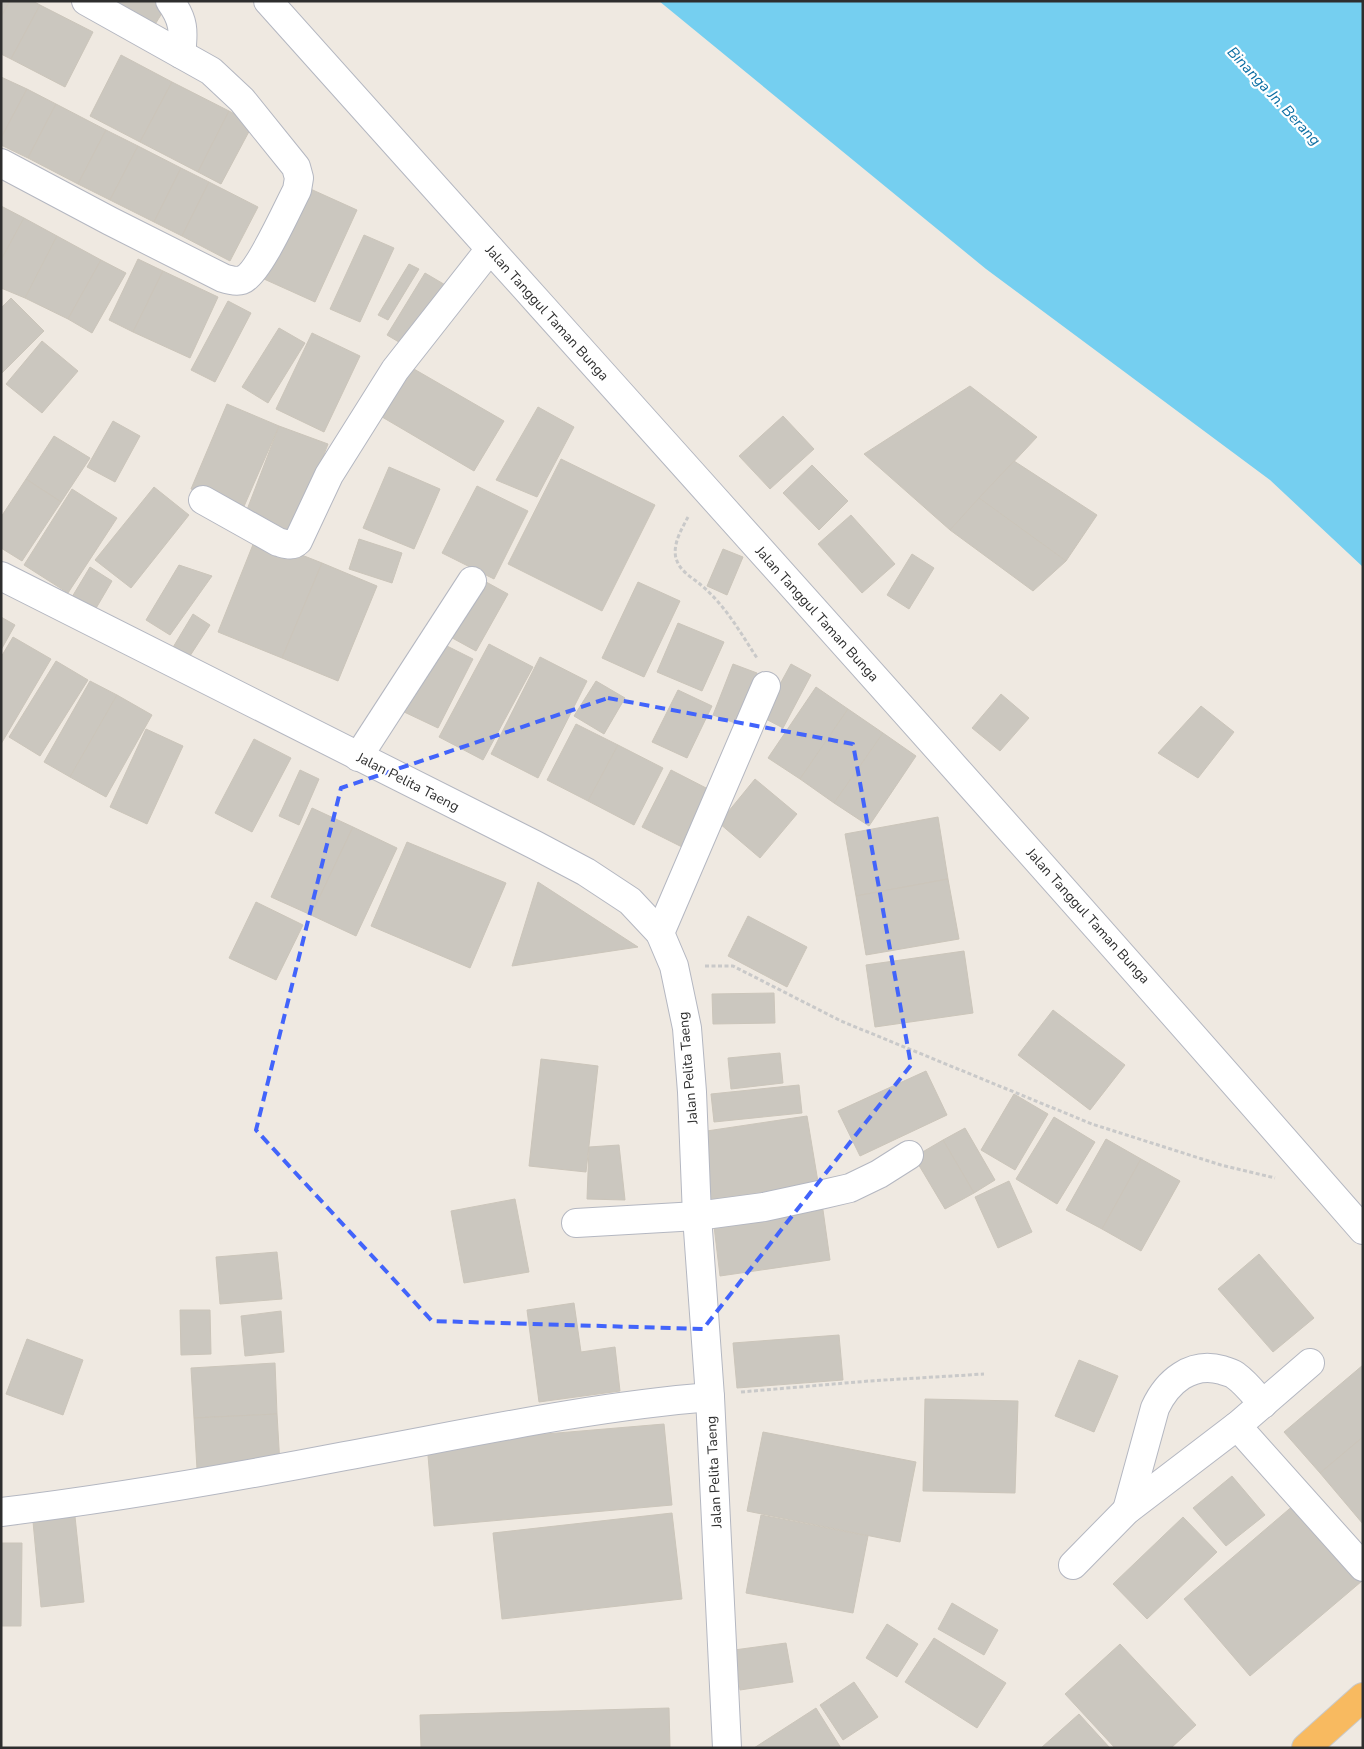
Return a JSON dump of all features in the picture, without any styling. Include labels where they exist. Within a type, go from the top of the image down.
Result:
[{"type":"highway","points":[[1306,1748],[1363,1697]]},
{"type":"street","points":[[1,163],[110,221],[232,281],[242,280],[250,275],[258,264],[297,190],[299,178],[296,167],[242,100],[211,72],[86,1]]},
{"type":"street","points":[[170,1],[178,13],[182,24],[181,54]]},
{"type":"street","name":"Jalan Tanggul Taman Bunga","points":[[268,1],[703,488],[894,698],[1150,986],[1363,1230]]},
{"type":"street","points":[[203,500],[278,542],[290,545],[295,544],[329,475],[395,370],[490,249]]},
{"type":"street","name":"Jalan Pelita Taeng","points":[[1,576],[586,872],[630,901],[660,933],[674,966],[687,1028],[692,1092],[697,1216],[710,1397],[727,1748]]},
{"type":"street","points":[[358,757],[472,581]]},
{"type":"street","points":[[660,933],[766,686]]},
{"type":"street","points":[[576,1223],[697,1216],[764,1207],[850,1188],[879,1174],[909,1155]]},
{"type":"street","points":[[1073,1565],[1126,1510],[1237,1426],[1310,1363]]},
{"type":"street","points":[[1126,1510],[1155,1408],[1162,1392],[1182,1375],[1199,1369],[1216,1369],[1236,1375],[1263,1404]]},
{"type":"street","points":[[1,1512],[82,1502],[214,1480],[460,1434],[616,1408],[671,1400],[710,1397]]},
{"type":"street","points":[[1237,1426],[1363,1567]]},
{"type":"path","points":[[703,488],[677,541],[675,553],[677,561],[682,570],[711,593],[724,608],[764,668],[767,677],[766,686]]},
{"type":"path","points":[[674,966],[733,966],[841,1021],[1092,1124],[1221,1165],[1329,1192]]},
{"type":"path","points":[[710,1397],[752,1390],[984,1374]]},
{"type":"highlighted area","points":[[608,698],[853,744],[911,1065],[703,1329],[432,1321],[256,1130],[341,788]]},
{"type":"water","name":"Binanga Jn. Berang","points":[[659,1],[1363,1],[1363,567],[1270,480],[986,269]]},
{"type":"building","points":[[1,1],[10,1],[1,17]]},
{"type":"building","points":[[10,1],[33,1],[40,5],[11,59],[1,54],[1,17]]},
{"type":"building","points":[[102,1],[161,1],[167,5],[151,31]]},
{"type":"building","points":[[40,5],[93,32],[65,87],[11,59]]},
{"type":"building","points":[[121,55],[172,82],[140,142],[90,116]]},
{"type":"building","points":[[1,77],[27,89],[1,138]]},
{"type":"building","points":[[172,82],[229,111],[198,172],[140,142]]},
{"type":"building","points":[[27,89],[56,104],[28,158],[1,145],[1,138]]},
{"type":"building","points":[[56,104],[106,130],[78,184],[28,158]]},
{"type":"building","points":[[229,111],[253,124],[221,184],[198,172]]},
{"type":"building","points":[[106,130],[138,146],[110,200],[78,184]]},
{"type":"building","points":[[138,146],[181,168],[154,222],[110,200]]},
{"type":"building","points":[[181,168],[209,182],[182,236],[154,222]]},
{"type":"building","points":[[209,182],[258,207],[230,261],[182,236]]},
{"type":"building","points":[[306,187],[357,210],[315,302],[264,279]]},
{"type":"building","points":[[1,206],[24,218],[1,260]]},
{"type":"building","points":[[24,218],[57,236],[25,298],[1,288],[1,260]]},
{"type":"building","points":[[364,235],[394,248],[360,322],[330,309]]},
{"type":"building","points":[[57,236],[101,260],[68,319],[25,298]]},
{"type":"building","points":[[138,259],[163,271],[133,332],[109,320]]},
{"type":"building","points":[[101,260],[126,273],[92,333],[68,319]]},
{"type":"building","points":[[409,264],[419,269],[388,320],[378,315]]},
{"type":"building","points":[[163,271],[218,297],[190,358],[133,332]]},
{"type":"building","points":[[425,273],[447,286],[409,348],[387,335]]},
{"type":"building","points":[[11,298],[44,331],[1,374],[1,308]]},
{"type":"building","points":[[228,301],[251,313],[215,382],[191,370]]},
{"type":"building","points":[[279,328],[305,343],[268,403],[242,387]]},
{"type":"building","points":[[312,333],[360,356],[324,432],[276,409]]},
{"type":"building","points":[[42,341],[78,371],[42,413],[6,384]]},
{"type":"building","points":[[407,365],[504,421],[474,471],[377,414]]},
{"type":"building","points":[[970,386],[1037,437],[950,530],[864,454]]},
{"type":"building","points":[[227,404],[279,426],[242,511],[191,489]]},
{"type":"building","points":[[538,407],[574,427],[537,497],[496,480]]},
{"type":"building","points":[[783,416],[814,449],[770,489],[739,456]]},
{"type":"building","points":[[113,421],[140,436],[115,482],[87,467]]},
{"type":"building","points":[[279,426],[328,444],[293,534],[245,515]]},
{"type":"building","points":[[54,436],[90,458],[61,502],[26,479]]},
{"type":"building","points":[[561,459],[655,505],[602,611],[508,564]]},
{"type":"building","points":[[1014,461],[1097,515],[1066,561],[979,498]]},
{"type":"building","points":[[812,465],[848,501],[819,530],[783,493]]},
{"type":"building","points":[[389,467],[440,489],[414,549],[363,528]]},
{"type":"building","points":[[26,479],[61,502],[22,561],[1,548],[1,517]]},
{"type":"building","points":[[477,486],[528,511],[494,579],[442,553]]},
{"type":"building","points":[[154,487],[189,515],[131,588],[95,560]]},
{"type":"building","points":[[72,489],[117,518],[68,593],[24,565]]},
{"type":"building","points":[[979,498],[1066,561],[1033,591],[950,530]]},
{"type":"building","points":[[851,515],[895,564],[862,593],[818,544]]},
{"type":"building","points":[[256,537],[322,563],[282,658],[218,632]]},
{"type":"building","points":[[359,539],[402,553],[392,583],[349,569]]},
{"type":"building","points":[[723,549],[743,557],[727,595],[707,586]]},
{"type":"building","points":[[912,554],[934,568],[909,609],[887,595]]},
{"type":"building","points":[[322,563],[377,586],[338,681],[282,658]]},
{"type":"building","points":[[179,565],[212,576],[170,635],[146,620]]},
{"type":"building","points":[[90,567],[112,581],[95,610],[72,597]]},
{"type":"building","points":[[477,577],[508,594],[476,651],[445,634]]},
{"type":"building","points":[[638,582],[680,601],[644,677],[602,658]]},
{"type":"building","points":[[193,614],[210,625],[188,659],[172,649]]},
{"type":"building","points":[[1,617],[15,625],[1,650]]},
{"type":"building","points":[[678,623],[724,642],[702,691],[657,672]]},
{"type":"building","points":[[13,637],[51,659],[1,744],[1,657]]},
{"type":"building","points":[[437,641],[473,659],[438,728],[402,711]]},
{"type":"building","points":[[489,644],[533,667],[483,760],[439,737]]},
{"type":"building","points":[[540,657],[587,681],[538,778],[491,754]]},
{"type":"building","points":[[56,661],[88,680],[40,756],[9,737]]},
{"type":"building","points":[[733,664],[757,673],[738,724],[713,715]]},
{"type":"building","points":[[791,664],[811,675],[783,728],[762,717]]},
{"type":"building","points":[[90,681],[117,695],[70,777],[44,762]]},
{"type":"building","points":[[596,681],[625,698],[604,734],[574,716]]},
{"type":"building","points":[[816,687],[848,709],[800,779],[768,758]]},
{"type":"building","points":[[678,690],[712,706],[687,758],[652,742]]},
{"type":"building","points":[[1001,694],[1029,718],[1000,751],[972,728]]},
{"type":"building","points":[[117,695],[152,715],[106,797],[70,777]]},
{"type":"building","points":[[1201,706],[1234,732],[1198,778],[1158,753]]},
{"type":"building","points":[[848,709],[883,733],[834,803],[800,779]]},
{"type":"building","points":[[576,724],[618,745],[588,801],[547,780]]},
{"type":"building","points":[[146,729],[183,746],[147,824],[110,807]]},
{"type":"building","points":[[883,733],[916,756],[869,826],[834,803]]},
{"type":"building","points":[[254,739],[291,758],[252,832],[215,813]]},
{"type":"building","points":[[618,745],[663,768],[634,825],[588,801]]},
{"type":"building","points":[[300,770],[319,779],[299,825],[279,816]]},
{"type":"building","points":[[671,770],[710,790],[682,847],[642,827]]},
{"type":"building","points":[[755,779],[797,814],[760,858],[719,823]]},
{"type":"building","points":[[312,808],[353,827],[311,915],[271,897]]},
{"type":"building","points":[[938,817],[948,879],[856,896],[845,834]]},
{"type":"building","points":[[353,827],[397,848],[356,936],[311,915]]},
{"type":"building","points":[[407,842],[506,883],[470,968],[371,926]]},
{"type":"building","points":[[948,879],[959,939],[866,955],[856,896]]},
{"type":"building","points":[[538,882],[638,947],[512,966]]},
{"type":"building","points":[[256,902],[303,925],[276,980],[229,958]]},
{"type":"building","points":[[748,916],[807,947],[787,987],[728,956]]},
{"type":"building","points":[[964,951],[973,1013],[875,1027],[866,965]]},
{"type":"building","points":[[774,993],[775,1023],[713,1024],[712,994]]},
{"type":"building","points":[[1053,1010],[1125,1065],[1090,1110],[1018,1055]]},
{"type":"building","points":[[780,1053],[783,1083],[731,1089],[728,1058]]},
{"type":"building","points":[[541,1059],[598,1066],[586,1172],[529,1166]]},
{"type":"building","points":[[926,1071],[947,1115],[860,1156],[838,1111]]},
{"type":"building","points":[[799,1085],[802,1113],[714,1122],[711,1094]]},
{"type":"building","points":[[1014,1094],[1048,1114],[1015,1170],[981,1150]]},
{"type":"building","points":[[807,1116],[819,1188],[710,1204],[700,1132]]},
{"type":"building","points":[[1054,1117],[1095,1142],[1057,1204],[1016,1179]]},
{"type":"building","points":[[965,1128],[995,1180],[974,1193],[943,1140]]},
{"type":"building","points":[[1106,1139],[1141,1159],[1102,1229],[1066,1210]]},
{"type":"building","points":[[943,1140],[974,1193],[945,1209],[914,1157]]},
{"type":"building","points":[[619,1145],[625,1200],[587,1199],[589,1147]]},
{"type":"building","points":[[1141,1159],[1180,1181],[1141,1251],[1102,1229]]},
{"type":"building","points":[[1009,1181],[1032,1232],[998,1248],[975,1197]]},
{"type":"building","points":[[515,1199],[529,1272],[464,1283],[451,1211]]},
{"type":"building","points":[[822,1203],[830,1260],[720,1276],[713,1218]]},
{"type":"building","points":[[277,1252],[282,1299],[220,1304],[216,1257]]},
{"type":"building","points":[[1259,1254],[1314,1318],[1273,1352],[1218,1289]]},
{"type":"building","points":[[574,1303],[581,1352],[615,1347],[620,1391],[539,1402],[527,1310]]},
{"type":"building","points":[[180,1310],[210,1310],[211,1354],[181,1355]]},
{"type":"building","points":[[281,1311],[284,1352],[245,1356],[241,1316]]},
{"type":"building","points":[[839,1335],[843,1380],[737,1388],[733,1343]]},
{"type":"building","points":[[27,1339],[83,1360],[63,1415],[6,1394]]},
{"type":"building","points":[[1079,1360],[1118,1376],[1094,1432],[1055,1416]]},
{"type":"building","points":[[275,1363],[277,1414],[194,1418],[191,1368]]},
{"type":"building","points":[[1363,1365],[1363,1437],[1320,1473],[1284,1432]]},
{"type":"building","points":[[925,1399],[1018,1401],[1015,1493],[923,1491]]},
{"type":"building","points":[[277,1414],[280,1465],[197,1469],[194,1418]]},
{"type":"building","points":[[664,1424],[672,1505],[434,1526],[427,1444]]},
{"type":"building","points":[[763,1432],[916,1462],[900,1542],[747,1511]]},
{"type":"building","points":[[1363,1437],[1363,1524],[1320,1473]]},
{"type":"building","points":[[1232,1476],[1265,1515],[1226,1546],[1193,1508]]},
{"type":"building","points":[[1295,1504],[1362,1581],[1250,1676],[1184,1599]]},
{"type":"building","points":[[74,1507],[84,1602],[41,1607],[32,1511]]},
{"type":"building","points":[[672,1513],[682,1599],[502,1619],[493,1533]]},
{"type":"building","points":[[761,1515],[868,1536],[853,1613],[746,1593]]},
{"type":"building","points":[[1183,1517],[1217,1552],[1147,1619],[1113,1584]]},
{"type":"building","points":[[1,1543],[22,1543],[21,1626],[1,1626]]},
{"type":"building","points":[[952,1603],[998,1630],[984,1655],[938,1629]]},
{"type":"building","points":[[887,1624],[918,1644],[897,1677],[866,1658]]},
{"type":"building","points":[[934,1638],[1006,1683],[977,1728],[905,1682]]},
{"type":"building","points":[[786,1643],[793,1682],[740,1690],[734,1650]]},
{"type":"building","points":[[1120,1644],[1196,1725],[1171,1748],[1115,1748],[1065,1694]]},
{"type":"building","points":[[854,1682],[878,1717],[843,1740],[820,1705]]},
{"type":"building","points":[[669,1708],[670,1748],[421,1748],[420,1715]]},
{"type":"building","points":[[816,1708],[841,1748],[754,1748]]},
{"type":"building","points":[[1079,1714],[1110,1748],[1041,1748]]}]
